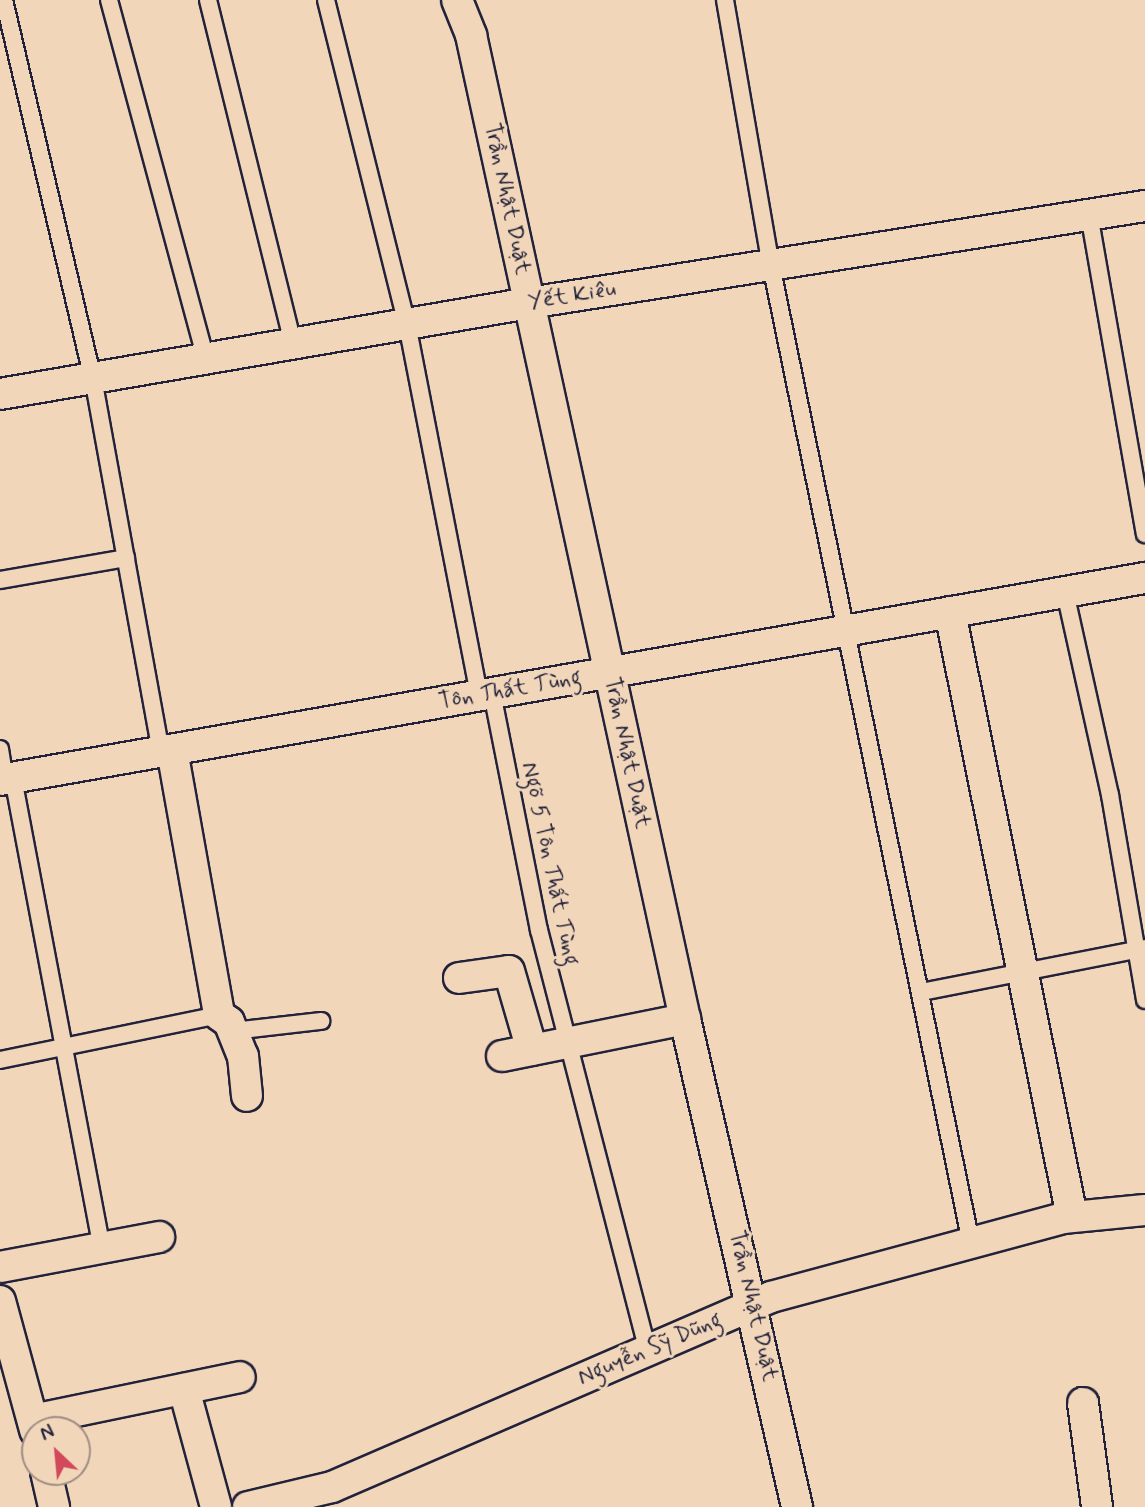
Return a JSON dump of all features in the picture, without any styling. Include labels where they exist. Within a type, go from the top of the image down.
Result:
[{"type":"street","name":"Trần Nhật Duật","points":[[457,0],[471,35],[685,1019],[754,1304],[797,1507]]},
{"type":"street","name":"Yết Kiêu","points":[[0,394],[529,303],[1145,205]]},
{"type":"street","name":"Tôn Thất Tùng","points":[[6,779],[1145,578]]},
{"type":"street","points":[[950,612],[1072,1217]]},
{"type":"street","points":[[166,751],[226,1023],[243,1056],[247,1097]]},
{"type":"street","points":[[459,978],[509,971],[532,1050]]},
{"type":"street","points":[[502,1056],[685,1019]]},
{"type":"street","name":"Nguyễn Sỹ Dũng","points":[[248,1507],[332,1487],[754,1304],[1072,1217],[1145,1210]]},
{"type":"street","points":[[0,1267],[159,1237]]},
{"type":"street","points":[[0,1301],[32,1416]]},
{"type":"street","points":[[72,1416],[240,1377]]},
{"type":"street","points":[[184,1389],[216,1507]]},
{"type":"street","points":[[1083,1404],[1097,1507]]},
{"type":"street","points":[[49,1486],[54,1507]]},
{"type":"lane","points":[[4,0],[93,378],[125,558],[166,751]]},
{"type":"lane","points":[[109,0],[206,359]]},
{"type":"lane","points":[[208,0],[293,343]]},
{"type":"lane","name":"Ngõ 5 Tôn Thất Tùng","points":[[326,0],[407,324],[486,694],[566,1043],[648,1350]]},
{"type":"lane","points":[[725,0],[771,265],[849,630],[971,1243]]},
{"type":"lane","points":[[1090,214],[1145,534]]},
{"type":"lane","points":[[0,580],[125,558]]},
{"type":"lane","points":[[1065,592],[1142,949],[1145,999]]},
{"type":"lane","points":[[0,749],[64,1048],[102,1248]]},
{"type":"lane","points":[[921,992],[1142,949]]},
{"type":"lane","points":[[0,1060],[226,1023],[321,1021]]}]
